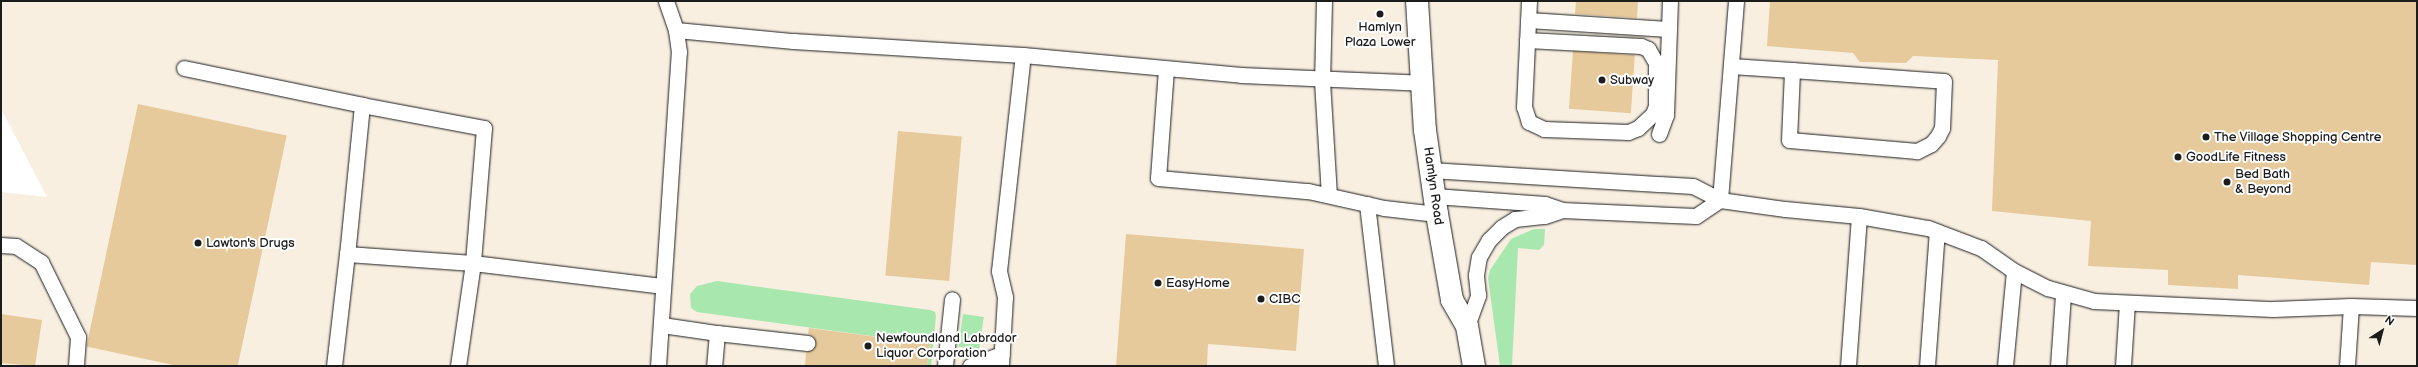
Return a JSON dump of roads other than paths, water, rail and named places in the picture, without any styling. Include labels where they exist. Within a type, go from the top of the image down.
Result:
[{"type":"street","name":"Hamlyn Road","points":[[1417,1],[1421,84],[1435,205],[1452,300],[1467,326],[1474,366]]},
{"type":"lane","points":[[658,366],[662,325],[662,286],[679,52],[676,30],[666,1]]},
{"type":"lane","points":[[1324,1],[1322,81],[1329,195]]},
{"type":"lane","points":[[1528,40],[1641,46],[1648,49],[1656,62],[1656,106],[1653,114],[1638,128],[1628,132],[1605,133],[1535,126],[1529,122],[1524,107],[1529,1]]},
{"type":"lane","points":[[1658,134],[1666,115],[1670,58],[1668,29],[1670,1]]},
{"type":"lane","points":[[1720,200],[1736,1]]},
{"type":"lane","points":[[1528,20],[1668,29]]},
{"type":"lane","points":[[676,30],[793,41],[1023,55],[1166,69],[1322,81],[1421,84]]},
{"type":"lane","points":[[970,366],[1001,360],[1004,297],[999,271],[1023,55]]},
{"type":"lane","points":[[1731,66],[1792,70],[1944,81],[1942,128],[1931,144],[1917,151],[1789,140],[1792,70]]},
{"type":"lane","points":[[184,68],[362,105],[484,128],[473,263],[458,366]]},
{"type":"lane","points":[[1166,69],[1158,178],[1231,183],[1329,195],[1367,204],[1545,204],[1562,210],[1696,216],[1720,200]]},
{"type":"lane","points":[[334,366],[362,105]]},
{"type":"lane","points":[[1430,170],[1693,186],[1720,200],[1785,209],[1859,216],[1937,230],[1981,248],[2014,271],[2063,294],[2094,301],[2273,309],[2351,306],[2417,308]]},
{"type":"lane","points":[[1367,204],[1386,366]]},
{"type":"lane","points":[[1467,326],[1478,294],[1476,275],[1479,257],[1489,240],[1502,227],[1515,219],[1545,216],[1562,210]]},
{"type":"lane","points":[[1848,366],[1859,216]]},
{"type":"lane","points":[[1927,366],[1937,230]]},
{"type":"lane","points":[[1,246],[16,246],[41,262],[78,337],[76,366]]},
{"type":"lane","points":[[347,254],[473,263],[662,286]]},
{"type":"lane","points":[[2005,366],[2014,271]]},
{"type":"lane","points":[[2058,366],[2063,294]]},
{"type":"lane","points":[[945,366],[952,299]]},
{"type":"lane","points":[[2123,366],[2127,303]]},
{"type":"lane","points":[[2347,366],[2351,306]]},
{"type":"lane","points":[[662,325],[807,343]]},
{"type":"lane","points":[[714,366],[717,333]]},
{"type":"place","name":"Hamlyn Plaza Lower","points":[[1380,14]]},
{"type":"place","name":"Subway","points":[[1602,80]]},
{"type":"place","name":"The Village Shopping Centre","points":[[2206,137]]},
{"type":"place","name":"GoodLife Fitness","points":[[2178,157]]},
{"type":"place","name":"Bed Bath & Beyond","points":[[2227,182]]},
{"type":"place","name":"Lawton's Drugs","points":[[198,243]]},
{"type":"place","name":"EasyHome","points":[[1158,283]]},
{"type":"place","name":"CIBC","points":[[1261,299]]},
{"type":"place","name":"Newfoundland Labrador Liquor Corporation","points":[[868,346]]}]
